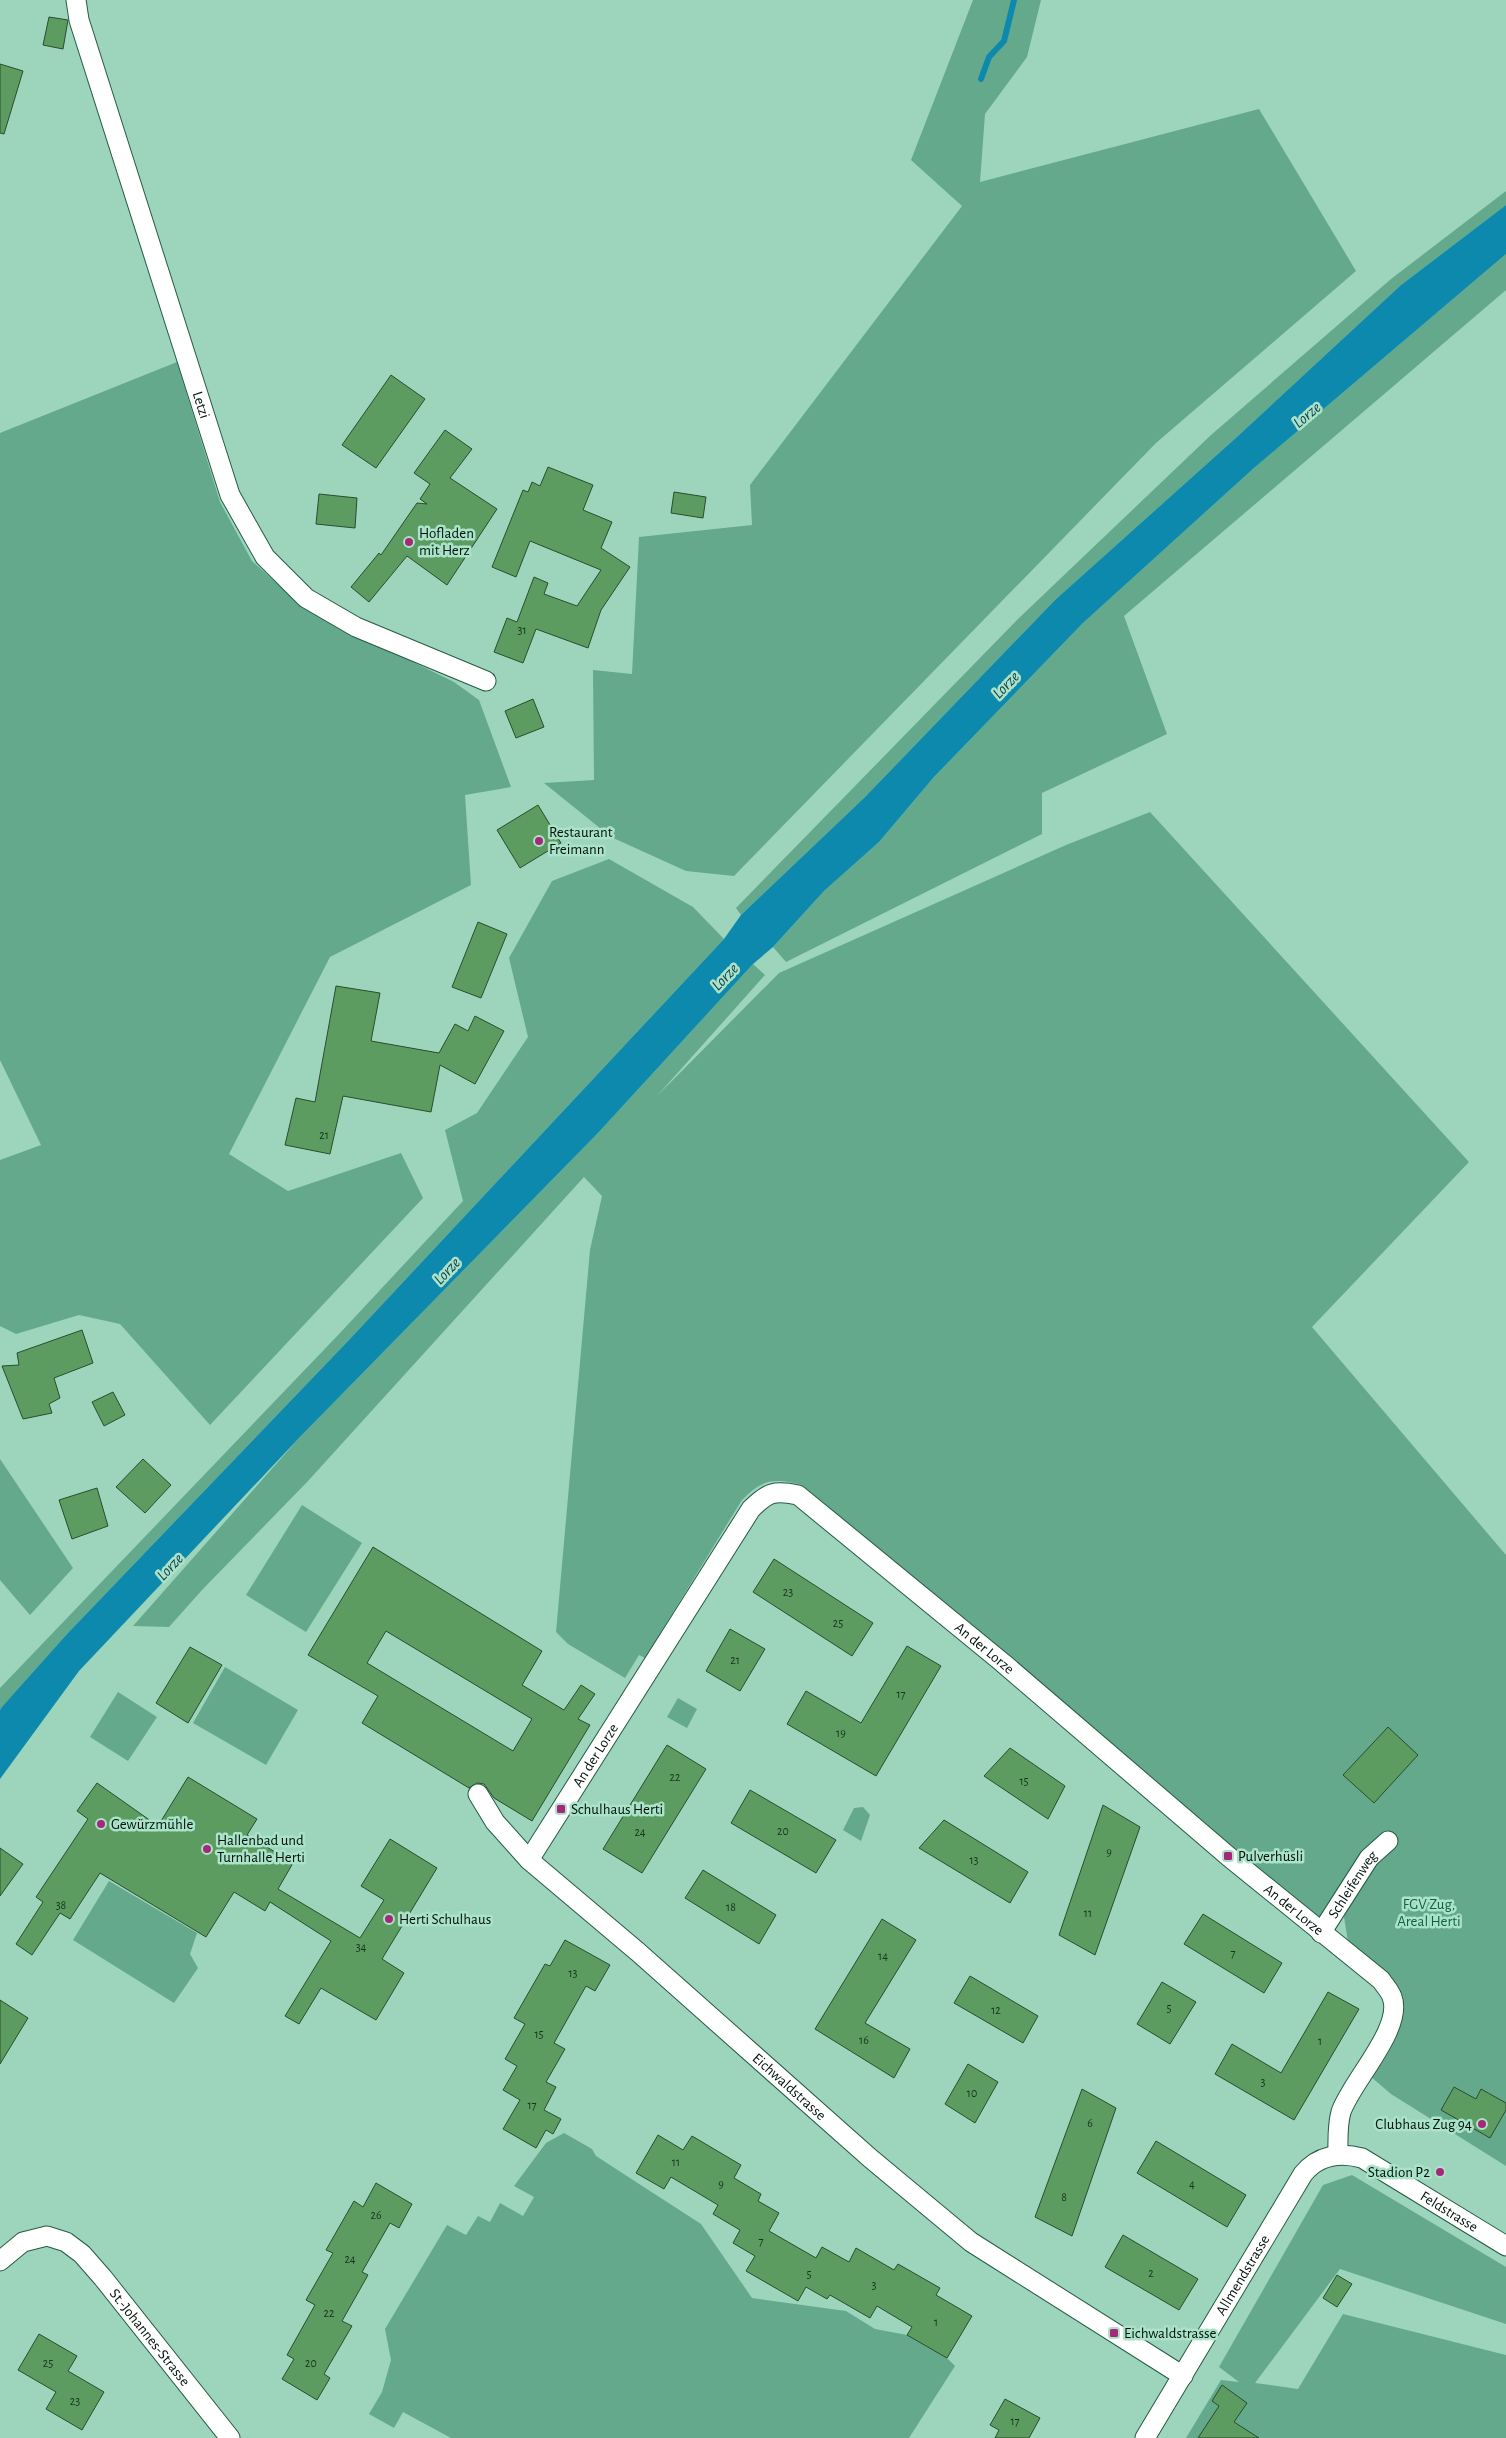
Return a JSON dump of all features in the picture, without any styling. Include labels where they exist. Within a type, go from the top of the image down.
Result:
[{"type":"street","name":"Letzi","points":[[76,0],[79,20],[230,495],[265,557],[306,598],[356,627],[486,682]]},
{"type":"street","name":"An der Lorze","points":[[530,1860],[750,1509],[763,1497],[780,1491],[798,1495],[1003,1663],[1381,1980],[1392,1998],[1394,2014],[1387,2030],[1349,2094],[1341,2112],[1338,2155]]},
{"type":"street","name":"Eichwaldstrasse","points":[[478,1794],[495,1822],[530,1860],[626,1941],[870,2158],[971,2242],[1182,2376]]},
{"type":"street","name":"Schleifenweg","points":[[1322,1932],[1369,1858],[1388,1840]]},
{"type":"street","name":"Feldstrasse","points":[[1338,2155],[1349,2154],[1378,2166],[1506,2246]]},
{"type":"street","name":"Allmendstrasse","points":[[1145,2438],[1303,2174],[1316,2162],[1338,2155]]},
{"type":"street","name":"St.-Johannes-Strasse","points":[[0,2261],[22,2242],[47,2236],[66,2242],[103,2278],[230,2438]]},
{"type":"green space","points":[[973,0],[1041,0],[1027,57],[985,114],[980,182],[1259,109],[1356,271],[1156,443],[734,876],[686,871],[611,837],[544,783],[594,780],[593,670],[632,674],[639,537],[752,525],[750,485],[962,206],[911,160]]},
{"type":"green space","points":[[1506,191],[1506,205],[1401,285],[1238,436],[1055,600],[865,797],[741,915],[736,908],[1018,619],[1211,435],[1391,279]]},
{"type":"green space","points":[[1506,254],[1506,290],[1124,616],[1167,734],[1042,793],[1042,834],[786,962],[773,947],[824,891],[879,842],[934,777],[1083,623],[1254,468]]},
{"type":"green space","points":[[177,362],[220,502],[252,561],[305,609],[454,682],[479,700],[511,787],[465,795],[471,885],[330,957],[229,1154],[288,1191],[401,1153],[423,1198],[210,1425],[120,1324],[79,1315],[16,1334],[0,1326],[0,1160],[41,1145],[0,1060],[0,433]]},
{"type":"green space","name":"FGV Zug, Areal Herti","points":[[1150,812],[1469,1162],[1312,1327],[1506,1555],[1506,2166],[1391,2094],[1370,2076],[1395,2034],[1403,2010],[1398,1992],[1348,1942],[1344,1917],[1351,1888],[1319,1919],[802,1485],[783,1481],[769,1482],[756,1488],[742,1500],[645,1658],[639,1655],[625,1678],[568,1644],[556,1632],[590,1250],[602,1196],[584,1177],[308,1481],[202,1590],[169,1627],[133,1626],[299,1438],[598,1133],[753,964],[765,975],[657,1096],[779,973],[1066,845]]},
{"type":"green space","points":[[609,859],[693,907],[724,939],[348,1341],[67,1634],[0,1710],[0,1688],[340,1333],[463,1201],[445,1130],[477,1113],[528,1037],[509,958],[552,881]]},
{"type":"green space","points":[[0,1459],[73,1568],[30,1615],[0,1580]]},
{"type":"green space","points":[[302,1505],[362,1543],[306,1632],[246,1595]]},
{"type":"green space","points":[[225,1667],[298,1710],[266,1765],[193,1723]]},
{"type":"green space","points":[[118,1692],[157,1717],[128,1761],[90,1737]]},
{"type":"green space","points":[[678,1698],[697,1709],[687,1728],[667,1717]]},
{"type":"green space","points":[[863,1807],[870,1815],[861,1841],[843,1830],[854,1808]]},
{"type":"green space","points":[[109,1881],[197,1933],[190,1954],[198,1968],[174,2003],[73,1940]]},
{"type":"green space","points":[[564,2133],[592,2149],[596,2156],[701,2224],[752,2298],[846,2311],[875,2329],[907,2335],[947,2358],[955,2366],[909,2438],[451,2438],[403,2412],[394,2428],[369,2414],[382,2392],[391,2360],[385,2329],[447,2225],[466,2235],[478,2216],[490,2222],[500,2203],[523,2216],[534,2197],[514,2186],[546,2143]]},
{"type":"green space","points":[[1352,2175],[1506,2267],[1506,2324],[1340,2269],[1255,2383],[1298,2389],[1343,2314],[1506,2355],[1506,2438],[1186,2438],[1221,2380],[1239,2382],[1219,2367],[1323,2185]]},
{"type":"water","name":"Lorze","points":[[1506,205],[1506,254],[1254,468],[1083,623],[934,777],[879,842],[824,891],[773,947],[753,964],[598,1133],[299,1438],[79,1671],[0,1779],[0,1710],[2,1707],[67,1634],[348,1341],[724,939],[741,915],[865,797],[1055,600],[1238,436],[1401,285]]},
{"type":"building","points":[[49,17],[68,20],[63,49],[43,45]]},
{"type":"building","points":[[0,64],[23,71],[4,134],[0,133]]},
{"type":"building","points":[[391,375],[425,399],[376,468],[342,445]]},
{"type":"building","points":[[445,430],[472,449],[450,478],[497,509],[447,585],[407,556],[369,602],[351,587],[379,553],[381,555],[417,503],[427,504],[420,499],[430,484],[414,473]]},
{"type":"building","points":[[548,467],[593,485],[583,510],[612,522],[601,548],[630,567],[601,610],[588,648],[536,629],[523,663],[494,652],[507,618],[517,622],[534,577],[548,583],[544,594],[577,606],[601,570],[530,541],[516,577],[492,567],[523,490],[528,492],[532,482],[540,486]]},
{"type":"building","points":[[674,492],[706,497],[703,518],[671,513]]},
{"type":"building","points":[[319,494],[357,498],[355,528],[316,524]]},
{"type":"building","points":[[533,699],[544,727],[516,738],[505,711]]},
{"type":"building","points":[[538,805],[561,843],[520,868],[497,830]]},
{"type":"building","points":[[478,922],[507,934],[481,998],[452,987]]},
{"type":"building","points":[[336,986],[380,993],[371,1041],[439,1053],[455,1024],[468,1031],[475,1016],[504,1031],[475,1084],[440,1065],[431,1112],[343,1096],[330,1154],[285,1145],[296,1098],[315,1102]]},
{"type":"building","points":[[82,1330],[93,1363],[54,1378],[60,1398],[49,1404],[52,1413],[23,1419],[2,1366],[19,1365],[17,1353]]},
{"type":"building","points":[[113,1392],[125,1415],[104,1426],[92,1402]]},
{"type":"building","points":[[143,1459],[171,1485],[145,1513],[116,1487]]},
{"type":"building","points":[[97,1488],[108,1526],[72,1539],[59,1500]]},
{"type":"building","points":[[373,1547],[542,1651],[522,1685],[564,1710],[581,1685],[595,1694],[578,1719],[590,1725],[532,1821],[494,1798],[484,1784],[477,1783],[469,1788],[362,1723],[378,1696],[308,1655]],"holes":[[[386,1631],[532,1719],[513,1751],[367,1663]]]},
{"type":"building","points":[[774,1559],[873,1623],[852,1656],[753,1592]]},
{"type":"building","points":[[730,1629],[765,1649],[740,1691],[706,1671]]},
{"type":"building","points":[[907,1646],[941,1666],[876,1776],[787,1724],[806,1691],[861,1723]]},
{"type":"building","points":[[190,1647],[222,1665],[188,1723],[156,1703]]},
{"type":"building","points":[[1388,1727],[1418,1755],[1374,1803],[1343,1775]]},
{"type":"building","points":[[667,1745],[706,1769],[642,1873],[603,1849]]},
{"type":"building","points":[[1010,1748],[1065,1786],[1048,1819],[984,1776]]},
{"type":"building","points":[[188,1777],[257,1819],[247,1835],[293,1863],[278,1889],[360,1938],[384,1900],[361,1886],[390,1839],[437,1868],[382,1959],[404,1973],[376,2020],[321,1988],[299,2024],[285,2016],[331,1941],[270,1902],[265,1911],[234,1892],[206,1937],[100,1873],[70,1919],[60,1913],[32,1955],[16,1944],[43,1902],[36,1897],[88,1819],[77,1811],[97,1783],[158,1826]]},
{"type":"building","points":[[750,1790],[836,1840],[816,1873],[731,1823]]},
{"type":"building","points":[[1103,1805],[1140,1827],[1095,1955],[1059,1935]]},
{"type":"building","points":[[944,1820],[1028,1872],[1010,1903],[919,1848]]},
{"type":"building","points":[[0,1848],[23,1864],[0,1896]]},
{"type":"building","points":[[703,1870],[776,1915],[759,1944],[685,1898]]},
{"type":"building","points":[[1203,1914],[1282,1963],[1264,1993],[1184,1944]]},
{"type":"building","points":[[882,1919],[916,1940],[865,2023],[910,2049],[894,2078],[815,2029]]},
{"type":"building","points":[[565,1940],[610,1965],[595,1991],[586,1986],[554,2043],[565,2049],[546,2082],[556,2087],[544,2110],[561,2119],[553,2134],[546,2130],[536,2148],[503,2129],[520,2100],[503,2090],[517,2066],[505,2059],[525,2024],[514,2018],[545,1964],[550,1966]]},
{"type":"building","points":[[970,1976],[1038,2016],[1023,2043],[954,2003]]},
{"type":"building","points":[[1162,1982],[1196,2002],[1170,2044],[1137,2024]]},
{"type":"building","points":[[1328,1992],[1359,2009],[1294,2120],[1215,2074],[1232,2044],[1281,2073]]},
{"type":"building","points":[[0,2000],[28,2018],[0,2064]]},
{"type":"building","points":[[968,2064],[998,2082],[975,2123],[945,2104]]},
{"type":"building","name":"Clubhaus Zug 94","points":[[1454,2087],[1476,2099],[1481,2089],[1506,2103],[1506,2110],[1490,2138],[1441,2110]]},
{"type":"building","points":[[1082,2089],[1116,2108],[1072,2236],[1035,2217]]},
{"type":"building","points":[[658,2135],[683,2150],[692,2136],[741,2165],[734,2178],[761,2194],[758,2201],[779,2213],[769,2231],[816,2258],[822,2247],[849,2262],[856,2248],[894,2270],[898,2264],[940,2288],[936,2295],[972,2316],[947,2358],[907,2335],[912,2327],[877,2306],[870,2318],[830,2295],[827,2299],[806,2287],[798,2301],[746,2271],[755,2256],[733,2243],[740,2230],[713,2214],[718,2205],[671,2177],[664,2189],[636,2173]]},
{"type":"building","points":[[1156,2141],[1246,2195],[1227,2227],[1137,2173]]},
{"type":"building","points":[[376,2183],[412,2204],[399,2228],[390,2223],[362,2272],[368,2275],[342,2321],[352,2326],[324,2374],[330,2378],[317,2400],[282,2379],[294,2359],[287,2355],[315,2305],[306,2300],[333,2253],[326,2250],[354,2201],[363,2207]]},
{"type":"building","points":[[1123,2235],[1198,2279],[1179,2310],[1105,2267]]},
{"type":"building","points":[[1337,2275],[1352,2284],[1337,2307],[1323,2298]]},
{"type":"building","points":[[39,2334],[77,2356],[68,2371],[104,2392],[82,2430],[46,2409],[56,2392],[18,2370]]},
{"type":"building","points":[[1222,2385],[1247,2403],[1234,2422],[1259,2438],[1198,2438],[1219,2406],[1212,2401]]},
{"type":"building","points":[[1005,2399],[1040,2418],[1029,2438],[995,2438],[999,2430],[990,2425]]},
{"type":"waterway","points":[[981,79],[989,57],[1004,41],[1014,0]]},
{"type":"place","name":"Hofladen mit Herz","points":[[409,542]]},
{"type":"place","name":"Restaurant Freimann","points":[[539,841]]},
{"type":"place","name":"Schulhaus Herti","points":[[561,1809]]},
{"type":"place","name":"Gewürzmühle","points":[[101,1824]]},
{"type":"place","name":"Hallenbad und Turnhalle Herti","points":[[207,1849]]},
{"type":"place","name":"Pulverhüsli","points":[[1228,1856]]},
{"type":"place","name":"Herti Schulhaus","points":[[389,1919]]},
{"type":"place","name":"Clubhaus Zug 94","points":[[1482,2124]]},
{"type":"place","name":"Stadion P2","points":[[1440,2172]]},
{"type":"place","name":"Eichwaldstrasse","points":[[1114,2333]]}]
